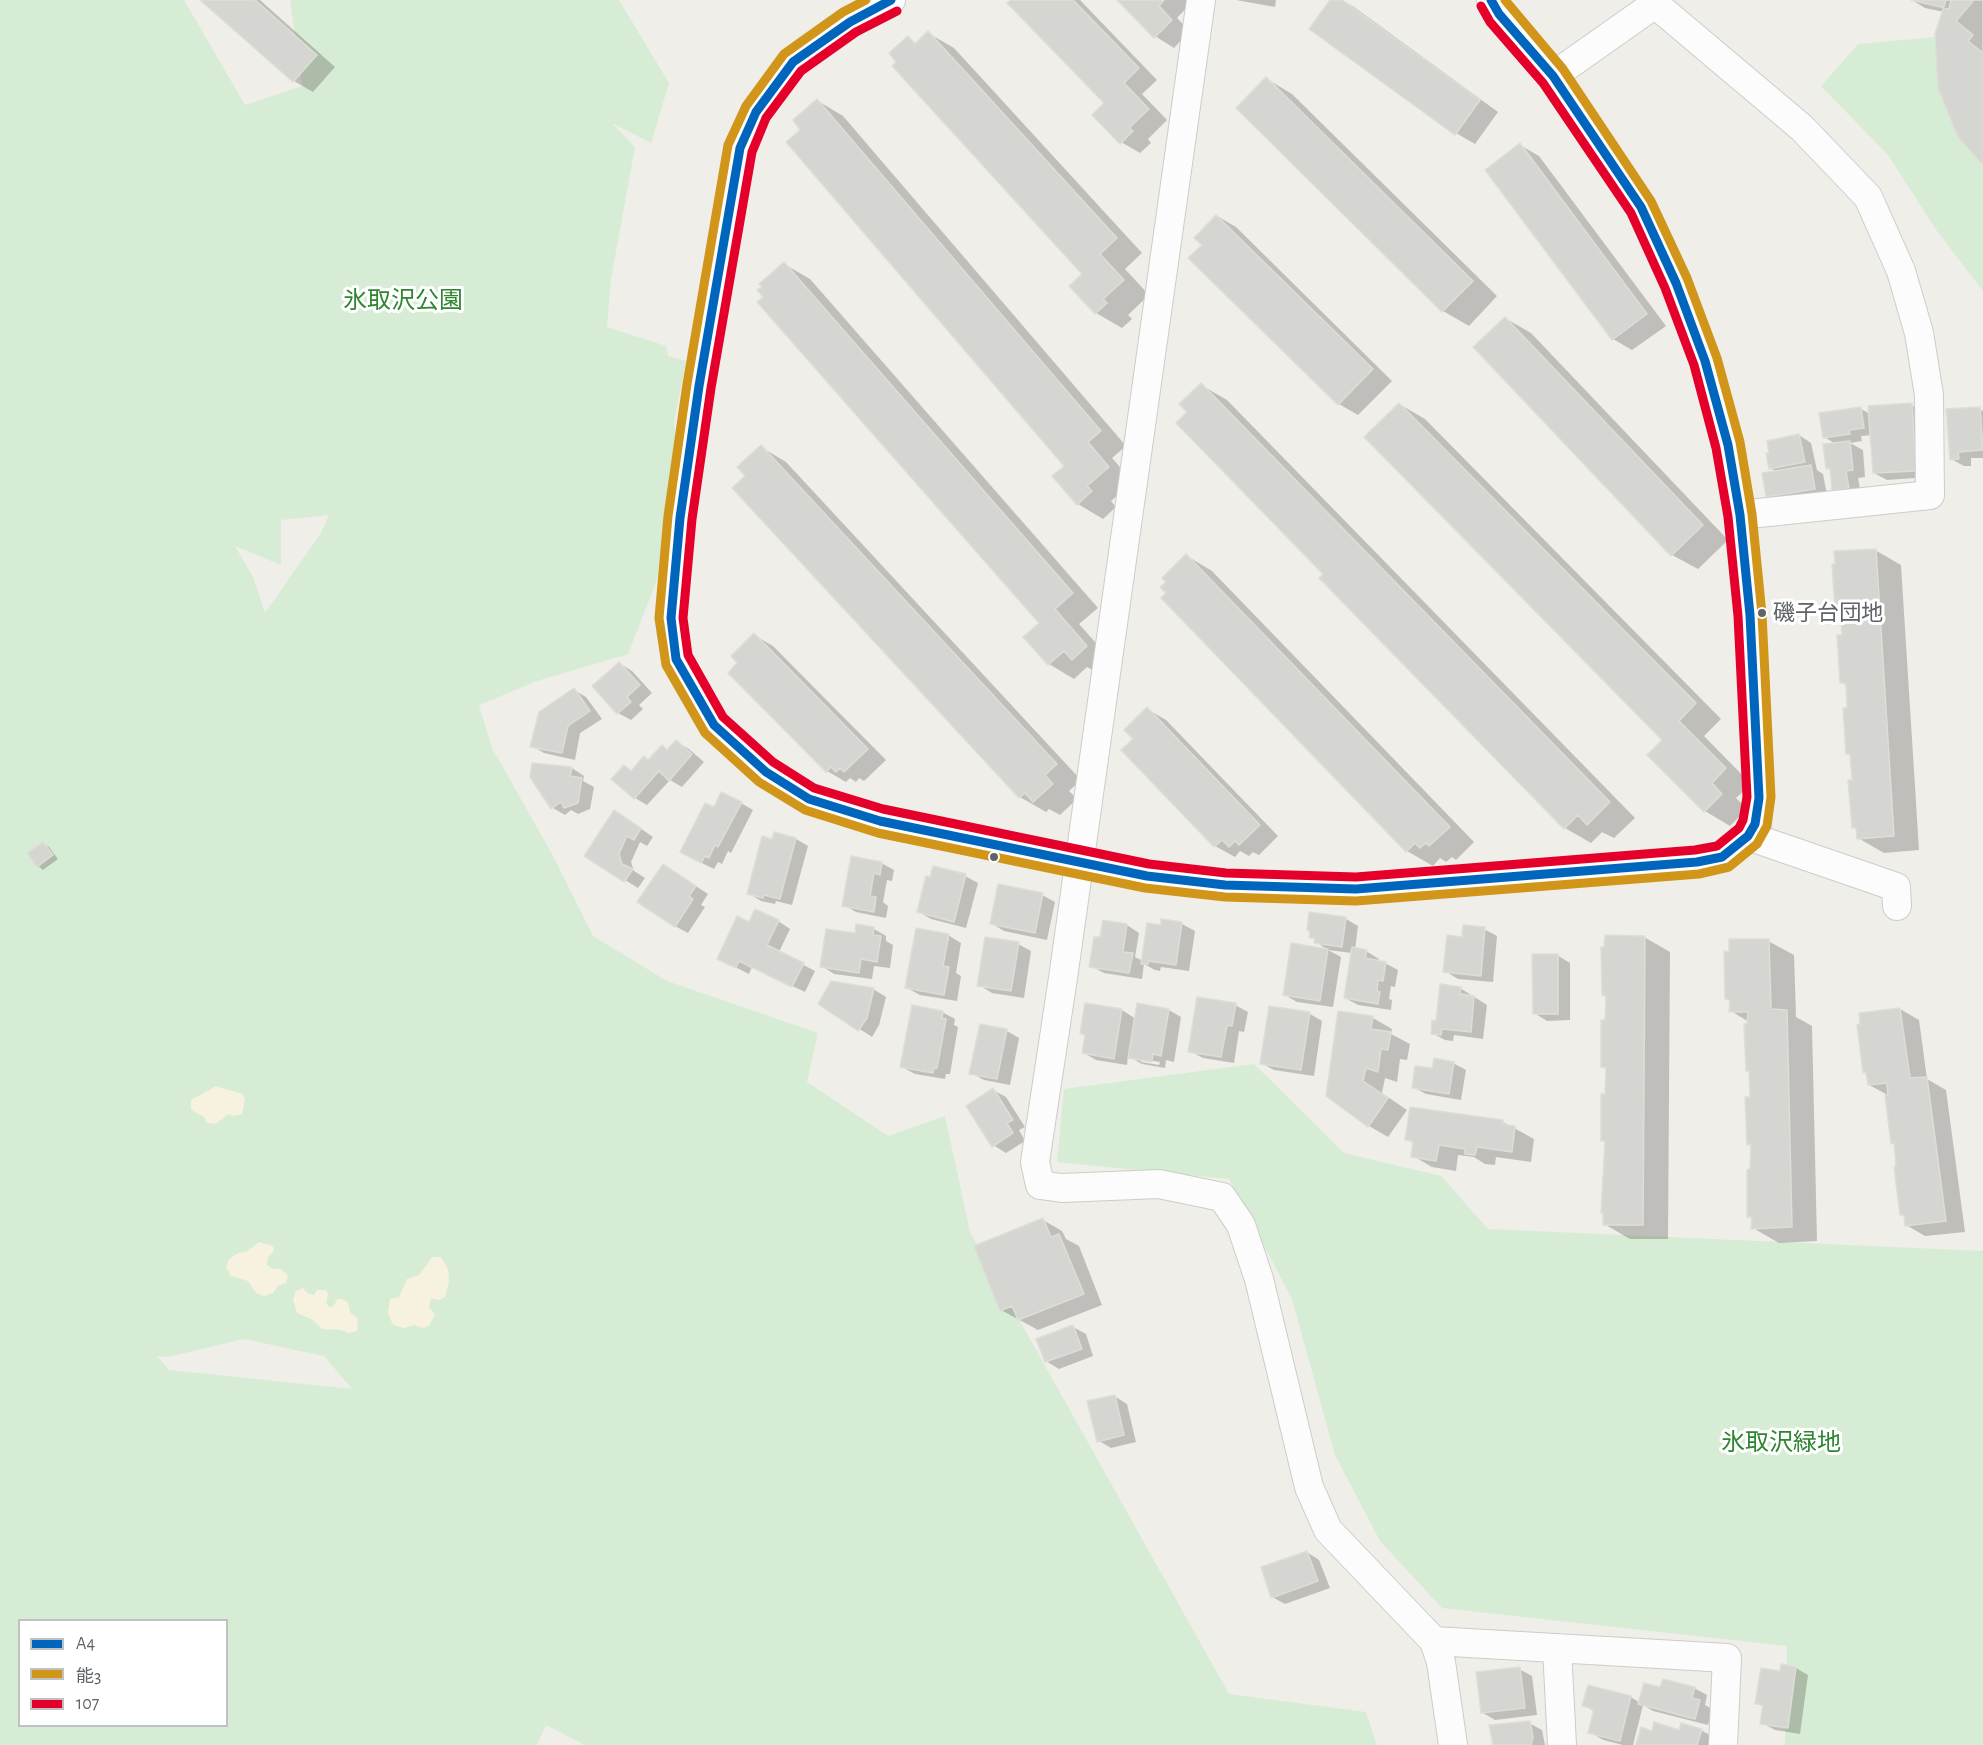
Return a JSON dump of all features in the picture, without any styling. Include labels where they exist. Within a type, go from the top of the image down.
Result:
[{"type":"street","points":[[891,0],[850,22],[793,62],[756,112],[740,148],[699,386],[680,518],[671,618],[676,659],[714,725],[766,772],[809,799],[880,821],[1147,876],[1225,885],[1356,889],[1697,862],[1722,857],[1748,836],[1755,824],[1759,798],[1750,615],[1740,515],[1728,445],[1705,361],[1676,283],[1641,207],[1553,76],[1499,14],[1491,0]]},
{"type":"street","points":[[1201,0],[1080,861],[1035,1162],[1041,1185],[1062,1188],[1159,1184],[1222,1197],[1241,1225],[1259,1279],[1309,1487],[1328,1530],[1434,1641],[1441,1662],[1453,1745]]},
{"type":"street","points":[[1553,76],[1654,4],[1802,128],[1868,197],[1901,271],[1919,333],[1929,395],[1930,495],[1740,515]]},
{"type":"street","points":[[1748,836],[1896,887],[1897,906]]},
{"type":"street","points":[[1434,1641],[1727,1658],[1723,1745]]},
{"type":"street","points":[[1557,1648],[1562,1745]]},
{"type":"green space","name":"氷取沢公園","points":[[0,0],[184,0],[245,105],[302,86],[290,0],[619,0],[669,83],[651,143],[612,123],[635,147],[611,279],[607,327],[666,346],[668,356],[686,361],[674,422],[677,452],[657,580],[628,654],[537,681],[479,705],[492,748],[552,854],[593,936],[667,981],[818,1033],[807,1082],[888,1136],[945,1116],[970,1232],[1229,1694],[1366,1712],[1377,1745],[585,1745],[546,1725],[537,1745],[0,1745]],"holes":[[[329,515],[321,533],[265,613],[253,577],[235,546],[281,565],[281,520]],[[244,1339],[324,1356],[352,1389],[169,1370],[157,1356],[168,1357]]]},
{"type":"green space","points":[[1936,37],[1983,86],[1983,291],[1937,231],[1888,155],[1821,86],[1858,44]]},
{"type":"green space","name":"氷取沢緑地","points":[[1254,1064],[1344,1153],[1441,1176],[1488,1229],[1983,1251],[1983,1745],[1785,1745],[1787,1646],[1442,1608],[1380,1541],[1335,1455],[1292,1299],[1229,1179],[1057,1162],[1064,1089]]},
{"type":"sand","points":[[216,1086],[242,1094],[245,1098],[242,1114],[234,1116],[228,1114],[216,1124],[207,1123],[204,1117],[191,1110],[191,1100]]},
{"type":"sand","points":[[259,1242],[273,1246],[274,1251],[268,1257],[267,1265],[273,1269],[280,1269],[288,1275],[286,1283],[278,1286],[273,1293],[264,1296],[256,1293],[248,1281],[231,1276],[226,1267],[229,1259],[238,1253],[246,1252]]},
{"type":"sand","points":[[432,1257],[441,1257],[448,1269],[449,1281],[445,1297],[439,1300],[431,1298],[429,1307],[435,1314],[429,1326],[422,1328],[414,1325],[404,1328],[393,1325],[388,1313],[390,1299],[399,1297],[407,1279],[419,1275]]},
{"type":"sand","points":[[303,1288],[307,1293],[314,1295],[317,1290],[326,1290],[328,1294],[326,1303],[329,1307],[334,1306],[337,1299],[348,1302],[350,1312],[358,1319],[357,1331],[349,1333],[322,1329],[313,1320],[297,1313],[293,1299],[296,1291]]},
{"type":"building","points":[[200,0],[255,0],[317,55],[293,82]]},
{"type":"building","points":[[1011,0],[1073,0],[1139,68],[1124,83],[1149,109],[1129,128],[1133,131],[1120,144],[1092,115],[1104,103],[1007,3]]},
{"type":"building","points":[[1117,0],[1164,0],[1159,6],[1172,20],[1154,38]]},
{"type":"building","points":[[1330,0],[1342,0],[1480,100],[1455,135],[1309,29]]},
{"type":"building","points":[[1911,0],[1951,0],[1949,9]]},
{"type":"building","points":[[1946,0],[1983,0],[1983,165],[1958,137],[1938,88],[1935,34]]},
{"type":"building","points":[[1974,0],[1983,0],[1983,53],[1968,41],[1973,35],[1956,21]]},
{"type":"building","points":[[928,31],[1117,238],[1100,254],[1124,280],[1103,299],[1107,303],[1095,314],[1069,286],[1082,274],[892,66],[896,62],[889,53],[908,36],[915,44]]},
{"type":"building","points":[[1266,77],[1473,281],[1442,312],[1236,108]]},
{"type":"building","points":[[817,99],[1101,431],[1088,442],[1109,467],[1087,486],[1092,491],[1077,505],[1052,476],[1064,466],[786,142],[800,130],[793,120]]},
{"type":"building","points":[[1520,143],[1647,314],[1612,340],[1485,170]]},
{"type":"building","points":[[1216,215],[1373,369],[1338,405],[1188,258],[1202,245],[1194,238]]},
{"type":"building","points":[[784,262],[1073,593],[1055,609],[1087,646],[1072,660],[1064,651],[1048,665],[1023,637],[1039,623],[757,302],[763,297],[757,290],[762,287],[759,284]]},
{"type":"building","points":[[1505,317],[1703,525],[1671,556],[1473,347]]},
{"type":"building","points":[[1201,383],[1610,802],[1587,825],[1578,815],[1564,829],[1319,578],[1323,574],[1176,423],[1187,412],[1179,404]]},
{"type":"building","points":[[1399,403],[1696,703],[1679,721],[1726,768],[1712,783],[1722,794],[1704,812],[1647,755],[1662,740],[1364,437]]},
{"type":"building","points":[[1912,403],[1916,471],[1873,473],[1868,406]]},
{"type":"building","points":[[1861,407],[1864,428],[1849,430],[1850,434],[1823,438],[1819,413]]},
{"type":"building","points":[[1980,407],[1983,450],[1958,452],[1959,459],[1950,460],[1946,409]]},
{"type":"building","points":[[1799,434],[1805,462],[1769,469],[1766,453],[1769,453],[1767,441]]},
{"type":"building","points":[[1850,441],[1853,470],[1846,471],[1849,489],[1832,490],[1830,468],[1826,469],[1823,444]]},
{"type":"building","points":[[761,445],[1057,764],[1045,775],[1053,784],[1033,802],[1025,793],[1019,798],[732,488],[745,476],[737,467]]},
{"type":"building","points":[[1811,465],[1815,489],[1766,497],[1762,473]]},
{"type":"building","points":[[1876,549],[1894,836],[1857,839],[1856,828],[1852,828],[1848,780],[1852,780],[1850,754],[1846,754],[1843,708],[1847,708],[1846,683],[1840,683],[1837,635],[1842,635],[1840,610],[1835,610],[1832,564],[1835,564],[1834,551]]},
{"type":"building","points":[[1186,554],[1450,827],[1429,846],[1426,843],[1420,848],[1415,843],[1406,852],[1161,598],[1166,593],[1160,587],[1166,582],[1162,578]]},
{"type":"building","points":[[754,633],[868,749],[844,772],[840,768],[836,772],[831,767],[826,772],[728,673],[737,663],[731,656]]},
{"type":"building","points":[[619,662],[640,685],[627,697],[631,702],[617,714],[592,686]]},
{"type":"building","points":[[574,688],[590,711],[568,726],[562,753],[530,747],[539,712]]},
{"type":"building","points":[[1147,707],[1260,825],[1239,845],[1235,841],[1229,847],[1222,840],[1214,847],[1121,750],[1133,739],[1124,730]]},
{"type":"building","points":[[676,740],[692,754],[669,781],[659,771],[634,799],[611,779],[624,765],[631,771],[644,756],[648,760],[662,745],[667,750]]},
{"type":"building","points":[[532,763],[572,767],[570,776],[582,778],[578,803],[564,808],[561,802],[551,809],[530,777]]},
{"type":"building","points":[[721,792],[742,802],[718,847],[715,845],[709,858],[705,856],[701,863],[680,852],[705,803],[714,807]]},
{"type":"building","points":[[614,810],[641,828],[634,840],[627,836],[619,854],[622,864],[633,869],[624,882],[584,856]]},
{"type":"building","points":[[774,832],[796,838],[780,899],[747,894],[762,836],[772,839]]},
{"type":"building","points":[[43,842],[53,855],[37,867],[27,853]]},
{"type":"building","points":[[851,856],[882,862],[880,875],[874,873],[870,896],[876,897],[874,912],[842,906]]},
{"type":"building","points":[[663,864],[696,886],[689,896],[693,899],[675,927],[637,902]]},
{"type":"building","points":[[933,866],[966,874],[954,922],[917,912],[926,876],[930,877]]},
{"type":"building","points":[[998,884],[1043,893],[1035,933],[990,924]]},
{"type":"building","points":[[755,909],[779,920],[767,945],[804,963],[792,987],[739,961],[736,968],[717,959],[737,916],[749,922]]},
{"type":"building","points":[[1309,912],[1346,917],[1342,947],[1314,943],[1315,938],[1309,938],[1310,931],[1307,930]]},
{"type":"building","points":[[1161,919],[1182,922],[1176,965],[1148,961],[1148,964],[1141,964],[1147,923],[1161,925]]},
{"type":"building","points":[[1103,920],[1127,924],[1123,952],[1133,953],[1129,973],[1089,967],[1094,937],[1100,937]]},
{"type":"building","points":[[856,924],[874,927],[873,935],[881,936],[877,962],[861,959],[859,973],[820,967],[826,929],[855,933]]},
{"type":"building","points":[[1463,925],[1485,927],[1481,976],[1443,972],[1447,935],[1462,937]]},
{"type":"building","points":[[916,928],[949,934],[943,966],[949,967],[944,995],[905,988]]},
{"type":"building","points":[[1605,935],[1645,936],[1643,1225],[1603,1225],[1603,1213],[1601,1213],[1605,1141],[1601,1141],[1601,1094],[1605,1094],[1606,1068],[1601,1067],[1601,1020],[1605,1020],[1606,996],[1602,995],[1601,947],[1604,947]]},
{"type":"building","points":[[985,937],[1019,942],[1011,991],[977,986]]},
{"type":"building","points":[[1729,939],[1769,939],[1771,1009],[1787,1010],[1792,1227],[1751,1229],[1752,1217],[1747,1217],[1747,1170],[1750,1169],[1751,1144],[1747,1145],[1745,1097],[1750,1097],[1749,1071],[1746,1071],[1744,1024],[1747,1024],[1748,1012],[1729,1012],[1730,1000],[1725,999],[1724,951],[1729,952]]},
{"type":"building","points":[[1291,943],[1328,949],[1320,1001],[1283,995]]},
{"type":"building","points":[[1352,947],[1367,950],[1365,958],[1386,962],[1383,981],[1378,980],[1377,991],[1380,992],[1378,1004],[1344,998]]},
{"type":"building","points":[[1532,954],[1558,954],[1558,1014],[1533,1014]]},
{"type":"building","points":[[831,981],[874,988],[867,1018],[858,1031],[818,1004]]},
{"type":"building","points":[[1440,984],[1461,987],[1460,994],[1474,996],[1471,1032],[1442,1029],[1441,1035],[1431,1034],[1432,1020],[1436,1021]]},
{"type":"building","points":[[1197,997],[1236,1003],[1232,1026],[1227,1025],[1221,1057],[1188,1052]]},
{"type":"building","points":[[1085,1003],[1122,1009],[1114,1059],[1082,1053],[1085,1035],[1080,1033]]},
{"type":"building","points":[[1137,1003],[1169,1009],[1161,1056],[1153,1054],[1152,1062],[1128,1058]]},
{"type":"building","points":[[912,1005],[943,1011],[942,1018],[946,1019],[937,1068],[934,1068],[933,1073],[900,1067]]},
{"type":"building","points":[[1269,1006],[1310,1012],[1301,1070],[1260,1064]]},
{"type":"building","points":[[1900,1008],[1910,1078],[1927,1077],[1946,1221],[1905,1226],[1904,1214],[1900,1215],[1894,1167],[1896,1166],[1894,1142],[1891,1144],[1885,1095],[1888,1095],[1887,1083],[1868,1085],[1866,1072],[1863,1073],[1857,1025],[1860,1024],[1859,1013]]},
{"type":"building","points":[[1338,1011],[1373,1016],[1371,1029],[1391,1032],[1388,1050],[1381,1049],[1378,1072],[1366,1068],[1363,1081],[1388,1098],[1368,1127],[1326,1096]]},
{"type":"building","points":[[980,1024],[1007,1029],[997,1079],[969,1074]]},
{"type":"building","points":[[1434,1058],[1454,1062],[1449,1094],[1412,1088],[1415,1066],[1432,1068]]},
{"type":"building","points":[[993,1088],[1013,1120],[1007,1123],[1013,1133],[992,1147],[966,1106]]},
{"type":"building","points":[[1410,1107],[1503,1120],[1502,1124],[1515,1126],[1512,1152],[1477,1147],[1475,1155],[1465,1154],[1465,1149],[1439,1145],[1436,1161],[1411,1157],[1413,1141],[1405,1140]]},
{"type":"building","points":[[1043,1218],[1051,1237],[1059,1234],[1084,1294],[1018,1320],[1012,1306],[1000,1311],[974,1246]]},
{"type":"building","points":[[1073,1325],[1082,1349],[1045,1362],[1036,1339]]},
{"type":"building","points":[[1115,1395],[1124,1435],[1097,1442],[1087,1401]]},
{"type":"building","points":[[1307,1551],[1318,1581],[1271,1598],[1261,1567]]},
{"type":"building","points":[[1781,1664],[1796,1667],[1788,1728],[1760,1724],[1763,1704],[1755,1704],[1761,1668],[1780,1671]]},
{"type":"building","points":[[1520,1667],[1525,1708],[1481,1713],[1476,1672]]},
{"type":"building","points":[[1663,1679],[1695,1687],[1692,1698],[1700,1700],[1695,1719],[1638,1704],[1644,1683],[1660,1687]]},
{"type":"building","points":[[1588,1685],[1631,1696],[1620,1741],[1588,1733],[1594,1709],[1582,1706]]},
{"type":"building","points":[[1530,1721],[1533,1737],[1531,1745],[1493,1745],[1489,1725]]},
{"type":"building","points":[[1654,1722],[1679,1730],[1681,1723],[1702,1729],[1697,1745],[1636,1745],[1641,1727],[1652,1731]]},
{"type":"transit line","name":"能3","points":[[866,0],[843,12],[784,54],[746,106],[728,145],[687,384],[668,516],[659,618],[666,665],[705,733],[759,782],[805,810],[878,833],[1145,888],[1225,897],[1356,901],[1699,874],[1729,867],[1757,844],[1767,826],[1771,797],[1762,614],[1752,514],[1740,442],[1717,358],[1687,278],[1651,201],[1563,69],[1505,0]]},
{"type":"transit line","name":"A4","points":[[891,0],[850,22],[793,62],[756,112],[740,148],[699,386],[680,518],[671,618],[676,659],[714,725],[766,772],[809,799],[880,821],[1147,876],[1225,885],[1356,889],[1697,862],[1722,857],[1748,836],[1755,824],[1759,798],[1750,615],[1740,515],[1728,445],[1705,361],[1676,283],[1641,207],[1553,76],[1499,14],[1491,0]]},
{"type":"transit line","name":"107","points":[[897,11],[856,32],[801,71],[766,118],[752,152],[711,388],[692,519],[683,618],[688,655],[723,717],[773,762],[814,788],[883,809],[1149,864],[1226,873],[1356,877],[1695,850],[1717,846],[1739,828],[1743,820],[1747,797],[1738,616],[1728,517],[1716,448],[1694,365],[1665,288],[1631,213],[1543,83],[1490,22],[1481,6]]},
{"type":"place","name":"磯子台団地","points":[[1762,613]]}]
